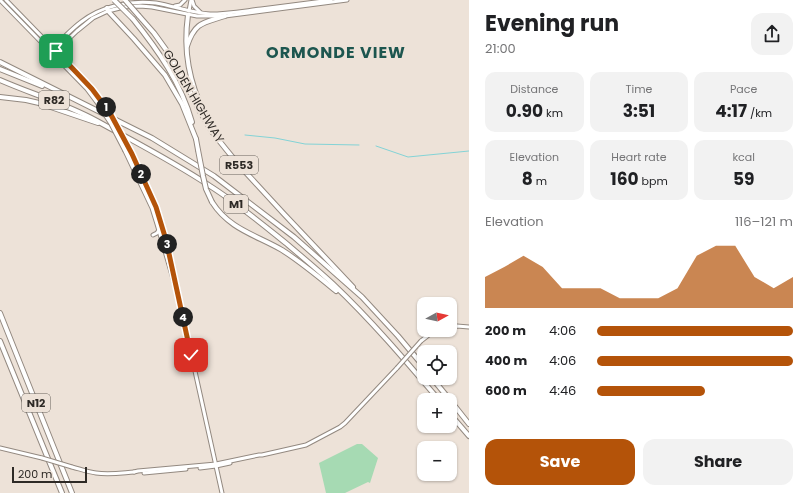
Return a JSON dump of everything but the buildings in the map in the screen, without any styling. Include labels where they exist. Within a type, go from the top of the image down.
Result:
[{"type":"highway","name":"GOLDEN HIGHWAY","points":[[114,0],[133,19],[159,53],[175,78],[185,100],[192,121],[206,189],[212,202],[222,215],[237,227],[282,250],[352,303]]},
{"type":"highway","name":"GOLDEN HIGHWAY","points":[[125,0],[154,33],[167,51],[213,133],[238,164],[349,281],[362,297]]},
{"type":"highway","points":[[107,9],[165,75],[182,104],[196,139]]},
{"type":"highway","points":[[186,12],[186,49],[192,84],[213,133]]},
{"type":"highway","points":[[186,49],[190,37],[197,26],[225,16]]},
{"type":"highway","points":[[0,62],[70,97]]},
{"type":"highway","name":"R82","points":[[0,69],[70,97]]},
{"type":"highway","name":"R82","points":[[0,80],[51,99],[97,120],[106,126]]},
{"type":"highway","points":[[0,97],[39,103],[106,126]]},
{"type":"highway","name":"M1","points":[[70,97],[152,138],[214,176],[294,237],[362,297],[417,359]]},
{"type":"highway","name":"M1","points":[[106,126],[163,157],[210,186],[264,225],[310,264],[352,303],[399,353],[432,393]]},
{"type":"highway","name":"N12","points":[[0,313],[72,493]]},
{"type":"highway","name":"N12","points":[[0,341],[62,493]]},
{"type":"highway","points":[[438,385],[444,393]]},
{"type":"highway","points":[[457,409],[469,424]]},
{"type":"highway","points":[[457,422],[469,436]]},
{"type":"main road","points":[[0,0],[53,54],[96,101],[111,124],[152,208],[179,299],[222,493]]},
{"type":"main road","points":[[6,0],[83,79],[99,97],[110,113],[132,154],[156,207],[168,246],[179,299]]},
{"type":"main road","points":[[169,6],[179,5],[186,0]]},
{"type":"main road","points":[[186,0],[186,12]]},
{"type":"main road","points":[[186,12],[192,0]]},
{"type":"main road","points":[[192,0],[194,6],[201,12]]},
{"type":"main road","points":[[53,54],[77,31],[107,9],[140,6],[215,14],[331,0]]},
{"type":"main road","points":[[49,51],[91,15],[120,4],[155,2],[202,16],[225,16],[347,0]]},
{"type":"main road","points":[[48,42],[52,44],[59,42]]},
{"type":"main road","points":[[60,55],[60,51],[64,44]]},
{"type":"main road","points":[[153,235],[159,230]]},
{"type":"main road","points":[[457,326],[469,327]]},
{"type":"main road","points":[[0,448],[91,472],[115,474],[216,465],[250,459],[304,446],[346,423],[426,337]]},
{"type":"green space","points":[[357,444],[362,444],[378,458],[370,483],[368,482],[345,493],[326,493],[319,463]]},
{"type":"waterway","points":[[245,135],[275,138],[305,144],[359,145]]},
{"type":"waterway","points":[[376,146],[408,157],[469,151]]},
{"type":"district","name":"ORMONDE VIEW","points":[[336,52]]},
{"type":"route","points":[[56,51],[105,105],[132,154],[156,207],[162,224],[179,294],[191,355]]}]
